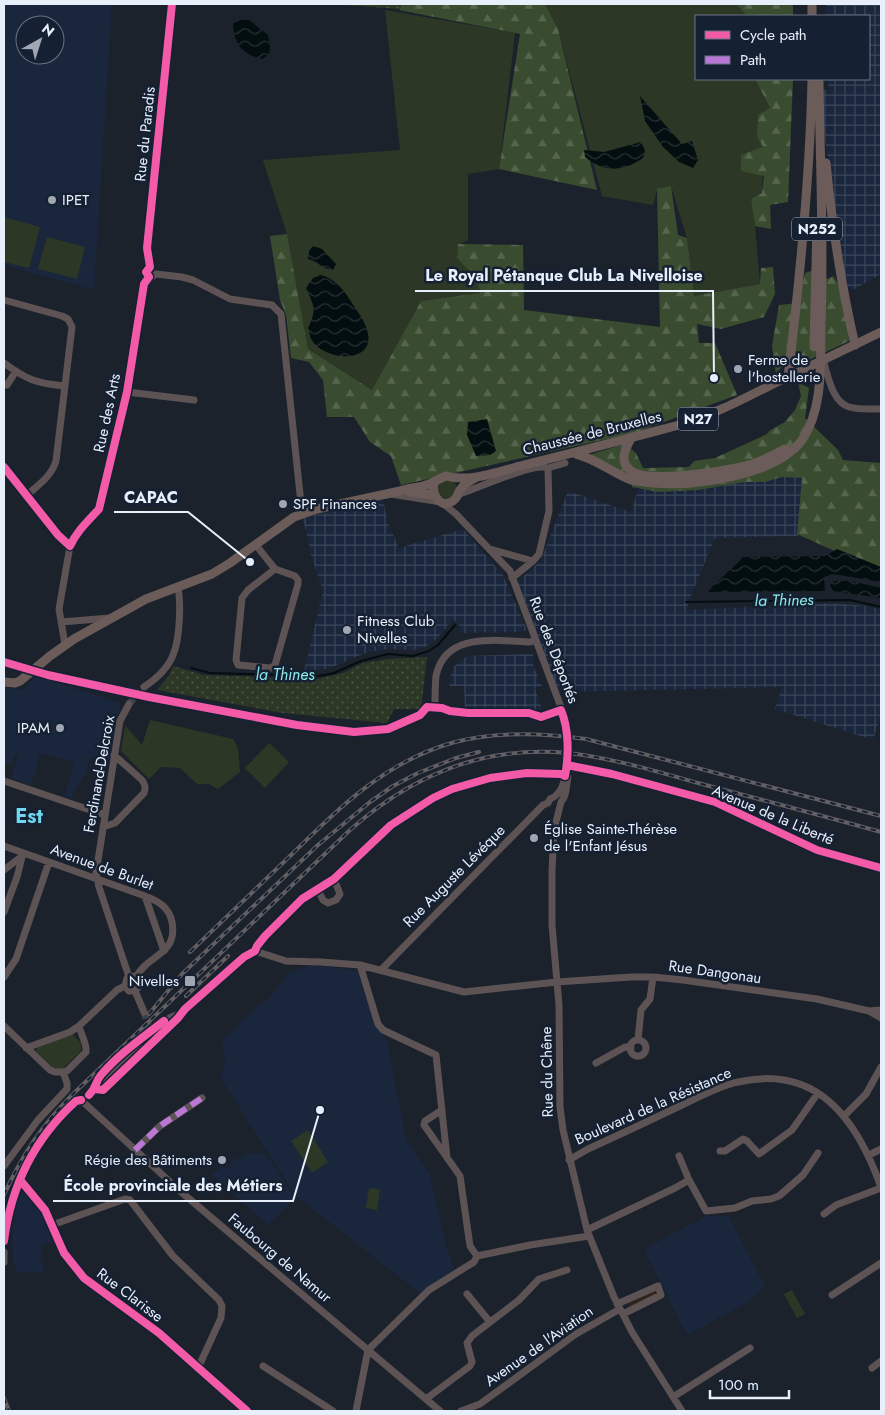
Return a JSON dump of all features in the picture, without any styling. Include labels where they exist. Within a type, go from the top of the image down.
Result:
[{"type":"main road","points":[[788,377],[803,248],[813,80]]},
{"type":"main road","name":"N252","points":[[813,80],[818,209],[816,382]]},
{"type":"main road","points":[[819,84],[830,207],[855,345]]},
{"type":"main road","name":"N252","points":[[816,382],[823,242],[819,84]]},
{"type":"main road","name":"N27","points":[[788,377],[881,332]]},
{"type":"main road","name":"Chaussée de Bruxelles","points":[[482,475],[562,460],[574,454],[700,419],[744,400],[788,377]]},
{"type":"main road","points":[[632,437],[624,453],[624,462],[628,469],[637,474],[689,475],[722,471],[748,465],[768,458],[786,448],[795,440],[809,414],[816,382]]},
{"type":"main road","points":[[574,454],[586,456],[632,480],[656,483],[695,482],[753,472],[792,451],[801,441],[814,416],[816,382]]},
{"type":"main road","name":"N27","points":[[4,682],[14,683],[20,681],[74,639],[146,599],[202,578],[224,567],[302,513],[434,483],[446,476],[453,478],[482,475]]},
{"type":"main road","name":"N27","points":[[458,495],[466,484],[482,475]]},
{"type":"main road","points":[[434,483],[434,495],[441,502],[449,503],[458,495],[458,483],[453,478]]},
{"type":"main road","name":"N27","points":[[400,491],[434,495]]},
{"type":"street","name":"Rue du Paradis","points":[[149,277],[146,272],[150,267],[147,248],[172,4]]},
{"type":"street","points":[[150,267],[154,268],[156,274]]},
{"type":"street","points":[[149,277],[156,274],[193,280],[230,299],[272,305],[281,314],[302,513]]},
{"type":"street","name":"Rue des Arts","points":[[65,645],[59,609],[70,546],[80,529],[99,509],[127,392],[144,284],[149,277]]},
{"type":"street","points":[[4,300],[62,316],[68,319],[72,332],[54,468],[47,478],[26,496]]},
{"type":"street","points":[[824,360],[833,390],[840,401],[849,407],[881,409]]},
{"type":"street","points":[[4,363],[32,381],[64,386]]},
{"type":"street","points":[[7,385],[16,371]]},
{"type":"street","name":"Rue des Arts","points":[[127,392],[194,400]]},
{"type":"street","name":"Chaussée de Bruxelles","points":[[458,495],[530,469],[544,466],[548,468],[562,460]]},
{"type":"street","points":[[4,467],[58,535],[70,546]]},
{"type":"street","points":[[512,578],[533,561],[538,554],[549,511],[548,468]]},
{"type":"street","points":[[388,494],[441,502]]},
{"type":"street","points":[[456,514],[458,495]]},
{"type":"street","name":"Rue des Déportés","points":[[441,502],[456,514],[510,572],[565,718],[566,732]]},
{"type":"street","points":[[255,544],[275,569],[295,576],[298,584],[275,665],[271,668],[238,665],[236,660],[242,598],[248,590],[275,569]]},
{"type":"street","points":[[490,549],[533,561]]},
{"type":"street","points":[[144,687],[162,673],[174,654],[178,630],[178,587]]},
{"type":"street","points":[[61,623],[112,618]]},
{"type":"street","points":[[61,623],[74,639]]},
{"type":"street","points":[[435,707],[436,682],[440,666],[445,656],[454,648],[472,641],[530,642],[535,640]]},
{"type":"street","name":"Ferdinand-Delcroix","points":[[130,704],[120,721],[96,873],[133,977]]},
{"type":"street","points":[[103,827],[116,823],[146,789],[142,780],[114,755]]},
{"type":"street","points":[[558,803],[566,776],[567,765]]},
{"type":"street","points":[[566,790],[572,771],[567,765]]},
{"type":"street","name":"Avenue de la Liberté","points":[[567,765],[612,774],[715,802],[822,852],[881,868]]},
{"type":"street","points":[[334,879],[340,894],[336,900],[328,903],[315,891],[334,879],[391,825],[433,798],[452,789],[480,780],[527,773],[561,774],[566,776]]},
{"type":"street","points":[[548,803],[552,810],[564,799],[568,777],[566,776]]},
{"type":"street","points":[[4,780],[105,815]]},
{"type":"street","name":"Rue Auguste Lévéque","points":[[381,970],[543,805],[548,803],[550,799],[558,803]]},
{"type":"street","name":"Rue du Chêne","points":[[558,803],[552,850],[552,925],[559,1005],[560,1114],[569,1160]]},
{"type":"street","name":"Avenue de Burlet","points":[[4,846],[22,855],[49,862],[145,896],[162,905],[171,919],[172,937],[164,951]]},
{"type":"street","points":[[4,870],[22,855]]},
{"type":"street","points":[[4,912],[17,877],[22,855]]},
{"type":"street","points":[[4,977],[16,959],[49,862]]},
{"type":"street","points":[[135,991],[129,991],[125,986],[125,981],[133,977],[164,951],[145,896]]},
{"type":"street","points":[[4,1241],[10,1209],[33,1151],[65,1111],[76,1101],[84,1102],[84,1094],[103,1090],[174,1015],[180,1014],[244,957],[254,951],[276,924]]},
{"type":"street","name":"Rue Dangonau","points":[[254,951],[286,962],[360,965],[464,992],[557,982],[631,977],[654,978],[683,980],[817,999],[869,1011],[881,1018]]},
{"type":"street","points":[[360,965],[378,1024],[384,1030],[436,1055],[448,1158]]},
{"type":"street","points":[[133,977],[140,985],[135,991]]},
{"type":"street","points":[[638,1040],[641,1010],[650,999],[654,978]]},
{"type":"street","points":[[26,1048],[80,1030],[118,990],[125,986]]},
{"type":"street","points":[[135,991],[144,1012]]},
{"type":"street","name":"Rue Dangonau","points":[[869,1011],[881,1010]]},
{"type":"street","points":[[4,1026],[54,1072],[67,1071],[86,1052],[80,1030]]},
{"type":"street","points":[[92,1092],[101,1075],[135,1043],[160,1030]]},
{"type":"street","points":[[92,1092],[148,1036]]},
{"type":"street","points":[[638,1040],[643,1042],[646,1047],[643,1054],[635,1056],[631,1052],[631,1048],[633,1043],[638,1040]]},
{"type":"street","points":[[596,1064],[624,1047],[631,1048]]},
{"type":"street","points":[[844,1116],[866,1094],[881,1067]]},
{"type":"street","points":[[5,1163],[38,1120],[67,1089],[63,1072]]},
{"type":"street","name":"Boulevard de la Résistance","points":[[682,1411],[620,1309],[588,1233],[569,1160],[588,1149],[737,1082],[756,1079],[782,1080],[802,1084],[818,1092],[844,1116],[869,1154],[881,1188]]},
{"type":"street","points":[[720,1151],[725,1151],[743,1139],[759,1154],[792,1130],[818,1092]]},
{"type":"street","points":[[135,1150],[160,1126],[202,1098]]},
{"type":"street","name":"Faubourg de Namur","points":[[84,1102],[180,1191],[440,1411]]},
{"type":"street","points":[[442,1110],[425,1121],[424,1125],[460,1176],[470,1246],[477,1256]]},
{"type":"street","points":[[869,1154],[881,1149]]},
{"type":"street","points":[[679,1156],[688,1180],[706,1211],[735,1208],[752,1201],[779,1196],[803,1175],[818,1153]]},
{"type":"street","points":[[477,1256],[588,1233],[688,1180]]},
{"type":"street","name":"Rue Clarisse","points":[[20,1181],[40,1202],[68,1259],[84,1278],[159,1333],[248,1411]]},
{"type":"street","points":[[824,1214],[836,1205],[881,1188]]},
{"type":"street","points":[[52,1225],[125,1199],[130,1200],[173,1256],[219,1300],[222,1306],[221,1318],[198,1368]]},
{"type":"street","points":[[4,1252],[4,1262]]},
{"type":"street","points":[[356,1411],[368,1350],[429,1290],[474,1262],[477,1256]]},
{"type":"street","points":[[832,1295],[881,1262]]},
{"type":"street","points":[[426,1399],[470,1366],[472,1362],[468,1340],[519,1300],[539,1279],[567,1270]]},
{"type":"street","points":[[658,1286],[661,1295],[620,1309],[658,1286]]},
{"type":"street","points":[[467,1294],[490,1322]]},
{"type":"street","name":"Avenue de l'Aviation","points":[[460,1411],[472,1409],[576,1334],[620,1309]]},
{"type":"street","points":[[673,1397],[750,1348]]},
{"type":"street","points":[[872,1368],[881,1361]]},
{"type":"street","points":[[263,1366],[333,1411]]},
{"type":"shaded area","name":"IPET","points":[[4,4],[112,4],[94,290],[4,265]]},
{"type":"shaded area","points":[[826,4],[881,4],[881,274],[853,290],[843,285],[819,88],[829,91],[828,80],[870,80],[870,15],[826,15]]},
{"type":"shaded area","points":[[806,473],[798,536],[715,538],[688,603],[688,610],[827,603],[868,606],[881,610],[881,715],[873,740],[775,709],[782,687],[558,692],[516,583],[541,560],[568,491],[631,512],[640,483]]},
{"type":"shaded area","points":[[383,499],[387,521],[399,548],[463,529],[503,575],[527,630],[520,632],[460,633],[458,630],[461,627],[453,619],[437,639],[425,647],[414,650],[388,649],[368,652],[327,669],[304,671],[323,591],[311,555],[303,518]]},
{"type":"shaded area","points":[[533,654],[533,665],[542,686],[535,688],[544,715],[527,711],[487,712],[465,710],[464,686],[449,686],[452,668],[467,656]]},
{"type":"shaded area","name":"IPAM","points":[[36,676],[121,703],[110,760],[90,757],[86,772],[71,799],[64,797],[75,762],[40,753],[31,785],[11,778],[19,754],[15,755],[11,765],[7,763],[4,767],[4,688],[24,689]]},
{"type":"shaded area","points":[[315,964],[357,971],[373,1018],[387,1041],[406,1140],[430,1175],[446,1246],[455,1271],[420,1293],[296,1196],[221,1079],[225,1060],[222,1041],[255,1008],[268,999],[289,972]]},
{"type":"shaded area","points":[[247,1153],[266,1154],[295,1198],[268,1225],[211,1174],[222,1167],[226,1169],[230,1167],[231,1162]]},
{"type":"shaded area","points":[[24,1192],[46,1217],[55,1242],[42,1245],[40,1261],[44,1263],[43,1272],[18,1272],[13,1264],[12,1232],[16,1203],[20,1194]]},
{"type":"shaded area","points":[[707,1216],[729,1216],[765,1287],[750,1301],[687,1335],[644,1249]]},
{"type":"shaded area","points":[[656,1290],[658,1294],[630,1307],[628,1303]]},
{"type":"green space","points":[[332,4],[402,4],[399,9]]},
{"type":"green space","points":[[402,4],[545,4],[558,29],[597,190],[499,169],[520,34],[399,10]]},
{"type":"green space","points":[[545,4],[736,4],[746,15],[695,15],[695,80],[756,80],[770,109],[763,147],[762,193],[751,199],[760,284],[694,296],[687,238],[671,186],[657,190],[653,205],[602,196],[558,29]]},
{"type":"green space","points":[[736,4],[793,4],[793,15],[746,15]]},
{"type":"green space","points":[[385,10],[515,33],[499,169],[468,174],[468,240],[458,245],[457,258],[478,280],[480,293],[421,301],[372,390],[308,349],[287,234],[263,160],[400,150]]},
{"type":"green space","points":[[756,80],[793,80],[788,202],[770,205],[771,229],[755,226],[751,199],[762,193],[764,176],[741,171],[741,155],[763,147],[757,136],[758,115],[770,108]]},
{"type":"green space","points":[[671,186],[678,235],[687,238],[694,296],[760,284],[761,268],[773,267],[775,294],[764,317],[721,329],[697,324],[699,343],[715,343],[737,395],[634,433],[401,485],[391,456],[370,442],[354,417],[327,417],[323,380],[309,362],[291,358],[286,315],[280,300],[270,236],[287,234],[308,349],[372,390],[421,301],[480,293],[478,280],[457,258],[458,244],[523,245],[524,310],[660,327],[657,189]]},
{"type":"green space","points":[[4,217],[40,227],[29,268],[4,262]]},
{"type":"green space","points":[[47,237],[85,247],[77,279],[38,269]]},
{"type":"green space","points":[[811,271],[828,279],[833,276],[841,290],[849,341],[792,368],[782,366],[776,375],[772,346],[779,305],[799,303],[805,273]]},
{"type":"green space","points":[[798,382],[809,388],[805,418],[838,450],[843,460],[881,463],[881,572],[797,534],[802,478],[782,477],[765,482],[745,482],[698,490],[658,492],[632,487],[628,458],[630,448],[636,453],[643,468],[689,467],[694,461],[715,458],[767,434],[785,422],[795,410],[801,396]]},
{"type":"green space","points":[[624,444],[620,458],[628,475],[589,455]]},
{"type":"green space","points":[[447,479],[454,482],[457,489],[454,496],[447,499],[440,496],[437,489],[440,482]]},
{"type":"green space","points":[[427,657],[421,709],[394,709],[387,723],[283,713],[157,690],[169,676],[173,666],[203,675],[318,679],[343,673],[363,663],[388,659]]},
{"type":"green space","points":[[150,720],[233,739],[238,748],[240,772],[218,789],[209,784],[197,784],[180,768],[161,767],[149,779],[121,751],[125,725],[142,745]]},
{"type":"green space","points":[[269,743],[289,762],[265,788],[245,768]]},
{"type":"green space","points":[[73,1035],[81,1043],[81,1051],[60,1071],[56,1071],[36,1051],[38,1045]]},
{"type":"green space","points":[[308,1130],[328,1162],[312,1173],[291,1141]]},
{"type":"green space","points":[[369,1188],[380,1189],[377,1210],[366,1208]]},
{"type":"green space","points":[[792,1290],[805,1314],[797,1318],[784,1294]]},
{"type":"water","points":[[238,20],[249,20],[268,35],[269,54],[263,59],[250,55],[241,48],[235,38],[233,24]]},
{"type":"water","points":[[640,96],[682,144],[692,141],[698,160],[693,168],[679,162],[663,147],[645,121]]},
{"type":"water","points":[[641,142],[645,150],[643,158],[621,168],[614,169],[600,166],[585,157],[584,150],[604,152]]},
{"type":"water","points":[[313,246],[322,249],[336,264],[333,270],[308,259],[309,251]]},
{"type":"water","points":[[321,275],[331,279],[343,289],[365,323],[368,341],[365,349],[358,354],[338,356],[318,347],[311,339],[308,328],[313,316],[313,308],[306,288],[313,278]]},
{"type":"water","points":[[487,419],[496,451],[490,455],[476,456],[467,435],[468,422]]},
{"type":"water","points":[[837,549],[881,567],[881,582],[833,574],[824,577],[825,591],[708,592],[743,557],[825,556]]},
{"type":"water","points":[[835,581],[851,581],[881,588],[881,598],[833,591],[830,585]]},
{"type":"waterway","name":"la Thines","points":[[686,602],[850,600],[881,607]]},
{"type":"waterway","name":"la Thines","points":[[191,668],[210,673],[318,676],[334,673],[361,661],[388,654],[413,656],[429,651],[438,645],[455,625]]},
{"type":"tunnel","points":[[129,704],[144,687]]},
{"type":"tunnel","points":[[567,732],[567,765]]},
{"type":"tunnel","points":[[144,1012],[149,1028],[149,1036]]},
{"type":"railway","points":[[190,952],[326,821],[364,789],[406,761],[430,750],[471,738],[520,734],[586,739],[881,816]]},
{"type":"railway","points":[[149,1014],[182,974],[318,845],[370,802],[393,786],[418,773],[456,758],[479,752]]},
{"type":"railway","points":[[4,1195],[34,1141],[52,1117],[74,1093],[350,830],[374,811],[424,779],[479,759],[537,752],[568,753],[650,770],[881,832]]},
{"type":"railway","points":[[186,996],[228,956]]},
{"type":"railway","points":[[4,1398],[9,1411]]},
{"type":"marked path","points":[[135,1150],[160,1126],[202,1098]]},
{"type":"cycle path","points":[[149,277],[146,272],[150,267],[147,248],[172,4]]},
{"type":"cycle path","points":[[4,467],[58,535],[70,546],[79,531],[99,509],[127,392],[144,284],[149,277]]},
{"type":"cycle path","points":[[4,662],[48,675],[149,697],[297,725],[354,732],[388,729],[420,715],[427,707],[468,713],[529,713],[541,717],[561,710],[566,725],[568,751],[565,776],[561,774],[527,773],[490,778],[452,789],[433,798],[391,825],[334,879],[302,899],[265,936],[255,951],[244,957],[185,1009],[103,1090],[95,1089]]},
{"type":"cycle path","points":[[567,765],[612,774],[715,802],[817,850],[881,868]]},
{"type":"cycle path","points":[[89,1095],[99,1078],[115,1060],[164,1021]]},
{"type":"cycle path","points":[[4,1241],[12,1201],[27,1164],[48,1131],[61,1115],[76,1101],[81,1100]]},
{"type":"cycle path","points":[[21,1181],[45,1210],[64,1253],[84,1278],[159,1333],[247,1411]]},
{"type":"place","name":"IPET","points":[[52,200]]},
{"type":"place","name":"Ferme de l'hostellerie","points":[[738,369]]},
{"type":"place","name":"Le Royal Pétanque Club La Nivelloise","points":[[714,378]]},
{"type":"place","name":"SPF Finances","points":[[283,504]]},
{"type":"place","name":"CAPAC","points":[[250,562]]},
{"type":"place","name":"Fitness Club Nivelles","points":[[347,630]]},
{"type":"place","name":"IPAM","points":[[60,728]]},
{"type":"place","name":"Église Sainte-Thérèse de l'Enfant Jésus","points":[[534,838]]},
{"type":"place","name":"Nivelles","points":[[190,981]]},
{"type":"place","name":"École provinciale des Métiers","points":[[320,1110]]},
{"type":"place","name":"Régie des Bâtiments","points":[[222,1160]]},
{"type":"district","name":"Est","points":[[29,816]]}]
